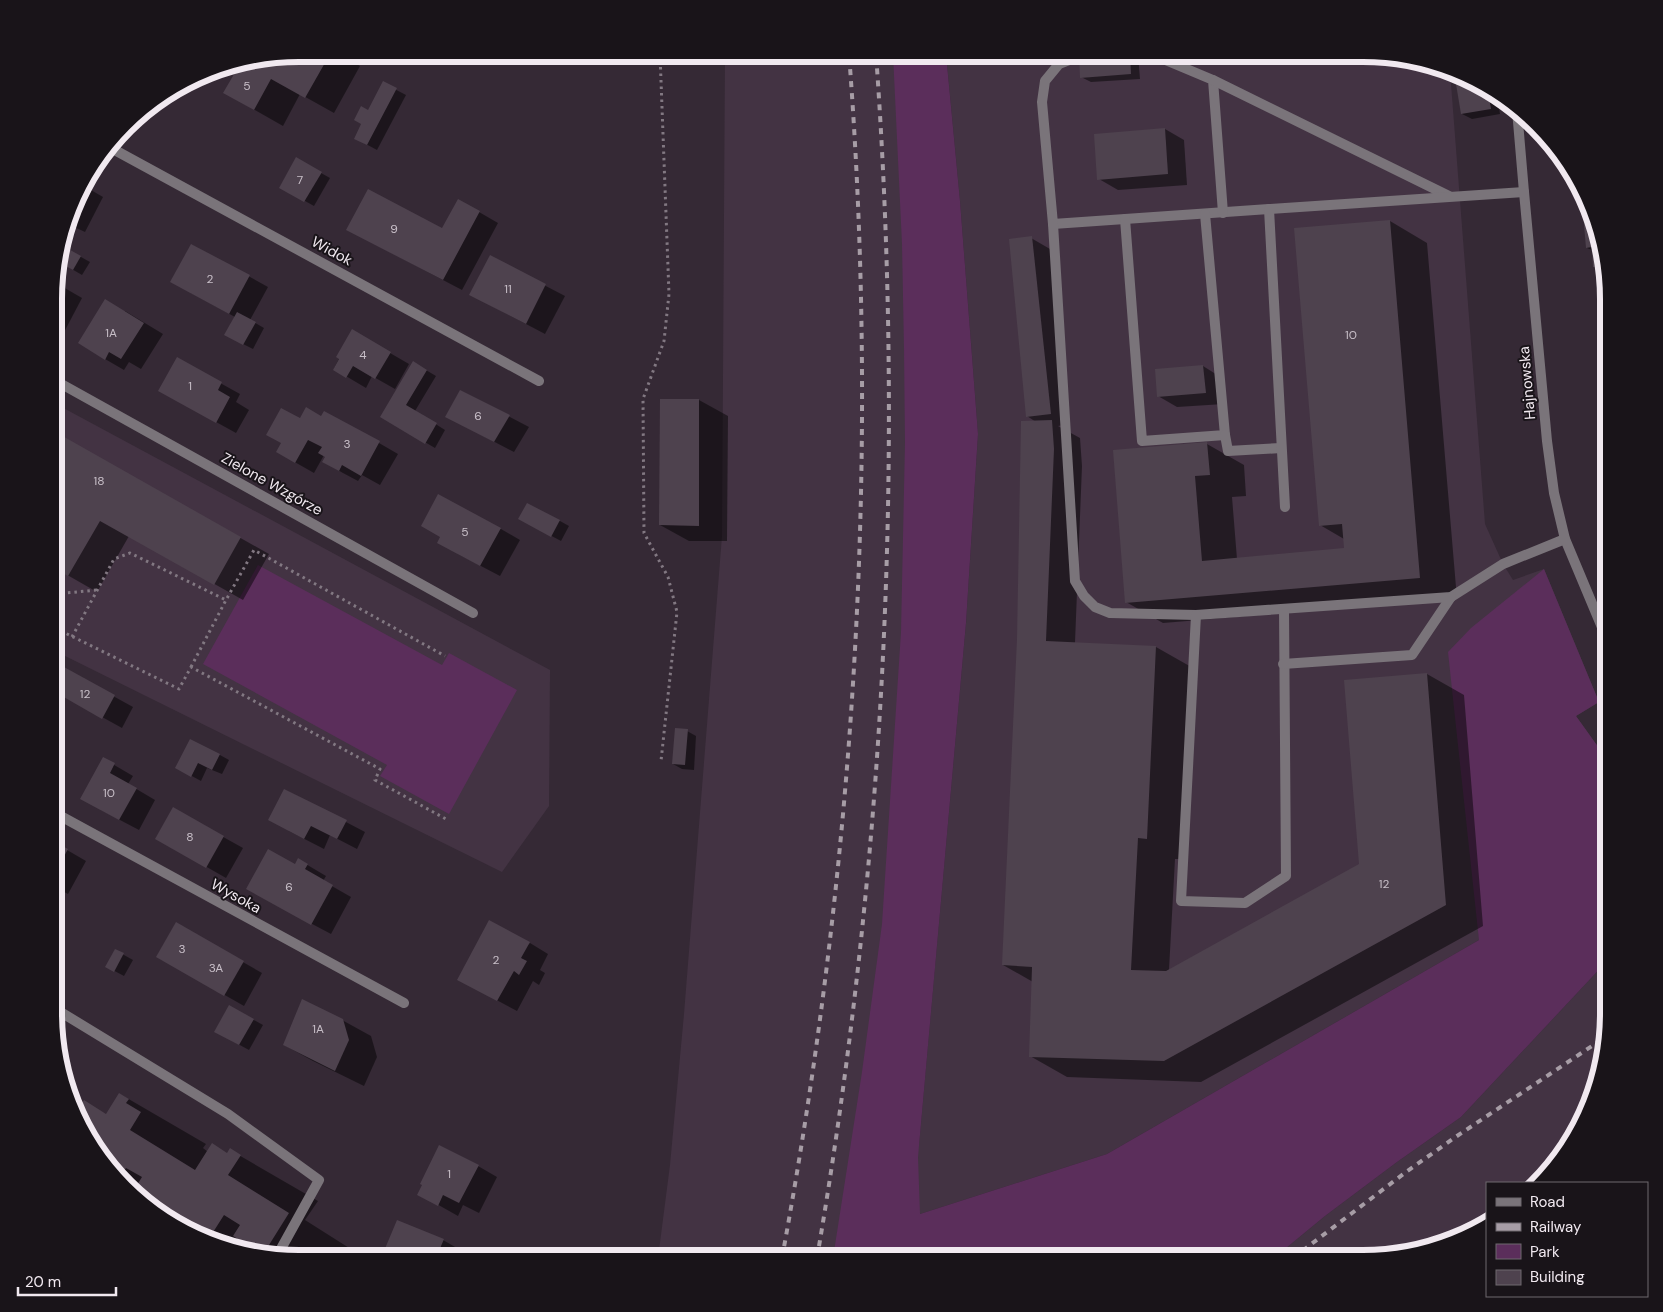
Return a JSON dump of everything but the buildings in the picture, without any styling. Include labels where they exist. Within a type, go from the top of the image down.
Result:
[{"type":"street","points":[[1064,62],[1059,64],[1045,81],[1042,102],[1053,224],[1075,581],[1084,596],[1095,607],[1110,613],[1196,615],[1450,597]]},
{"type":"street","points":[[1170,62],[1213,80],[1450,197]]},
{"type":"street","points":[[1213,80],[1223,213]]},
{"type":"street","name":"Hajnowska","points":[[1518,119],[1547,441],[1554,493],[1565,539],[1600,623]]},
{"type":"street","name":"Widok","points":[[115,150],[538,381]]},
{"type":"street","points":[[1053,224],[1524,192]]},
{"type":"street","points":[[1269,209],[1284,507]]},
{"type":"street","points":[[1205,214],[1228,451],[1281,448]]},
{"type":"street","points":[[1126,219],[1142,441],[1226,435]]},
{"type":"street","name":"Zielone Wzgórze","points":[[62,384],[473,613]]},
{"type":"street","points":[[1283,664],[1412,654],[1450,597],[1503,564],[1565,539]]},
{"type":"street","points":[[1196,615],[1181,901],[1245,903],[1286,876],[1284,609]]},
{"type":"street","name":"Wysoka","points":[[62,817],[404,1003]]},
{"type":"street","points":[[62,1013],[228,1114],[319,1180],[281,1249]]},
{"type":"path","points":[[660,62],[669,294],[664,341],[643,399],[644,533],[668,577],[677,612],[661,761]]},
{"type":"path","points":[[62,632],[180,689],[254,550],[445,656]]},
{"type":"path","points":[[72,637],[114,559],[130,553],[226,600]]},
{"type":"path","points":[[62,593],[98,590]]},
{"type":"path","points":[[192,667],[380,769],[375,780],[446,819]]},
{"type":"shaded area","points":[[725,62],[898,62],[910,226],[919,1145],[966,623],[978,434],[960,201],[947,62],[1363,62],[1409,67],[1425,71],[1451,80],[1485,524],[1503,564],[1513,580],[1544,569],[1599,702],[1576,716],[1600,749],[1600,774],[1479,940],[1107,1154],[920,1214],[901,1250],[659,1250],[670,1165],[684,1014],[722,536]]},
{"type":"shaded area","points":[[62,407],[550,670],[549,806],[502,872],[62,654]]},
{"type":"shaded area","points":[[1600,969],[1600,1028],[1596,1058],[1588,1088],[1569,1131],[1542,1169],[1529,1182],[1486,1182],[1486,1215],[1454,1231],[1425,1241],[1379,1249],[1284,1250],[1325,1216],[1461,1117]]},
{"type":"green space","points":[[893,62],[947,62],[960,201],[978,434],[966,623],[918,1157],[920,1214],[1107,1154],[1479,940],[1448,652],[1471,628],[1544,569],[1599,702],[1576,716],[1600,749],[1600,969],[1461,1117],[1325,1216],[1284,1250],[834,1250],[862,1072],[882,924],[901,632],[905,443],[902,244]]},
{"type":"green space","points":[[258,565],[442,665],[449,653],[517,690],[449,814],[380,776],[387,765],[203,664]]},
{"type":"railway","points":[[783,1250],[807,1109],[828,959],[843,809],[854,658],[861,507],[862,356],[858,205],[849,62]]},
{"type":"railway","points":[[818,1250],[840,1109],[859,959],[873,808],[883,658],[888,507],[889,356],[885,205],[876,62]]},
{"type":"railway","points":[[1304,1250],[1406,1172],[1598,1042]]}]
